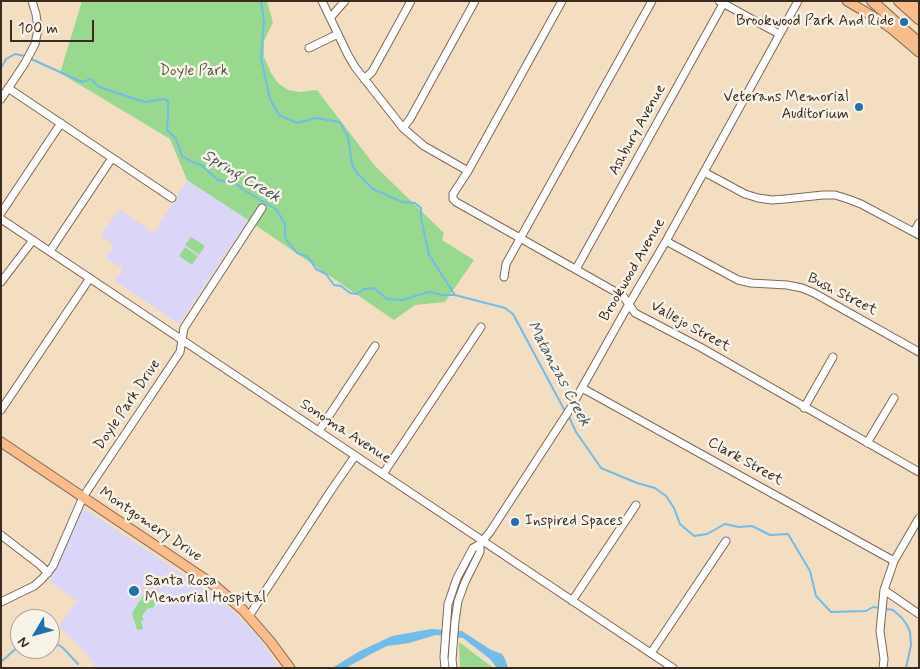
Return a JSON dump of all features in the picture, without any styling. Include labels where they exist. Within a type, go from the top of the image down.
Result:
[{"type":"highway","points":[[872,1],[919,43]]},
{"type":"highway","points":[[899,1],[919,19]]},
{"type":"main road","points":[[847,1],[892,29],[919,52]]},
{"type":"main road","name":"Montgomery Drive","points":[[1,442],[231,598],[270,641],[290,668]]},
{"type":"street","points":[[1,98],[32,52],[38,33],[36,14],[32,1]]},
{"type":"street","points":[[322,1],[348,55],[364,80],[403,128],[424,146],[468,171],[562,1]]},
{"type":"street","points":[[330,18],[345,1]]},
{"type":"street","points":[[364,80],[372,72],[411,1]]},
{"type":"street","points":[[403,128],[410,119],[475,1]]},
{"type":"street","points":[[504,277],[506,264],[652,1]]},
{"type":"street","name":"Brookwood Avenue","points":[[453,664],[458,601],[480,552],[482,542],[570,409],[666,241],[798,1]]},
{"type":"street","points":[[721,2],[779,34]]},
{"type":"street","name":"Ashbury Avenue","points":[[576,269],[721,2]]},
{"type":"street","points":[[309,48],[338,34]]},
{"type":"street","points":[[8,88],[172,198]]},
{"type":"street","points":[[1,213],[61,123]]},
{"type":"street","points":[[50,251],[112,158]]},
{"type":"street","name":"Vallejo Street","points":[[468,171],[453,194],[453,199],[456,202],[623,296],[635,312],[919,472]]},
{"type":"street","points":[[704,172],[745,194],[758,198],[772,200],[823,194],[835,195],[861,204],[916,234],[919,223]]},
{"type":"street","name":"Doyle Park Drive","points":[[1,602],[34,586],[42,580],[53,566],[83,497],[180,352],[184,328],[262,208]]},
{"type":"street","name":"Sonoma Avenue","points":[[1,219],[673,668]]},
{"type":"street","points":[[1,282],[32,240]]},
{"type":"street","name":"Bush Street","points":[[666,241],[738,280],[751,283],[787,285],[814,293],[919,352]]},
{"type":"street","points":[[1,410],[90,278]]},
{"type":"street","points":[[383,474],[481,327]]},
{"type":"street","points":[[319,431],[375,346]]},
{"type":"street","points":[[804,408],[833,357]]},
{"type":"street","name":"Clark Street","points":[[582,388],[894,561]]},
{"type":"street","points":[[867,443],[894,398]]},
{"type":"street","points":[[248,616],[355,456]]},
{"type":"street","points":[[572,601],[636,506]]},
{"type":"street","points":[[883,668],[884,659],[880,631],[884,590],[894,561],[919,518]]},
{"type":"street","points":[[1,535],[48,573]]},
{"type":"street","points":[[651,653],[726,541]]},
{"type":"street","name":"Brookwood Avenue","points":[[445,668],[444,656],[448,604],[457,578],[473,548],[482,542]]},
{"type":"street","points":[[884,590],[919,614]]},
{"type":"shaded area","points":[[187,180],[248,220],[179,324],[115,281],[123,269],[106,258],[114,245],[101,235],[119,209],[154,233]]},
{"type":"shaded area","name":"Santa Rosa Memorial Hospital","points":[[85,509],[194,582],[233,611],[256,634],[280,668],[95,668],[88,655],[60,627],[77,601],[50,582],[51,572],[81,511]]},
{"type":"green space","name":"Doyle Park","points":[[82,1],[267,1],[273,22],[264,41],[264,57],[278,83],[288,90],[300,92],[317,90],[375,166],[444,233],[442,240],[474,260],[445,302],[415,305],[394,320],[187,180],[170,139],[60,73]]},
{"type":"green space","points":[[191,237],[205,246],[199,255],[185,245]]},
{"type":"green space","points":[[185,247],[198,256],[192,265],[179,256]]},
{"type":"green space","points":[[148,588],[166,600],[147,609],[142,616],[144,620],[141,621],[143,629],[137,630],[132,613]]},
{"type":"green space","points":[[459,642],[492,667],[493,668],[460,668]]},
{"type":"water","points":[[431,629],[462,631],[491,650],[502,654],[508,668],[497,668],[490,659],[463,638],[436,635],[409,643],[387,646],[346,668],[332,668],[360,651],[392,636]]},
{"type":"waterway","name":"Matanzas Creek","points":[[261,1],[264,20],[261,58],[270,99],[279,115],[297,123],[316,118],[340,122],[348,137],[352,164],[356,172],[373,189],[402,202],[415,203],[421,208],[421,218],[429,255],[455,295],[505,308],[513,314],[566,413]]},
{"type":"waterway","name":"Spring Creek","points":[[1,68],[6,59],[15,54],[25,56]]},
{"type":"waterway","name":"Spring Creek","points":[[29,58],[82,82],[91,79],[99,87],[145,102],[164,99],[168,101],[167,130],[176,139],[182,156],[201,165],[218,180],[237,184],[242,189],[276,209],[285,224],[285,238],[297,253],[308,257],[316,269],[326,274],[334,285],[341,286],[350,293],[357,294],[364,289],[374,288],[387,299],[402,300],[429,292],[455,295]]},
{"type":"waterway","name":"Matanzas Creek","points":[[569,417],[576,432],[601,468],[637,483],[655,488],[666,496],[674,508],[680,524],[694,536],[707,534],[725,524],[739,527],[752,526],[770,535],[788,534],[810,571],[816,596],[831,612],[866,611],[873,607],[893,610],[902,618],[910,632],[911,645],[906,668]]},
{"type":"waterway","points":[[60,646],[78,664]]},
{"type":"waterway","points":[[1,662],[10,654]]},
{"type":"place","name":"Brookwood Park And Ride","points":[[904,22]]},
{"type":"place","name":"Veterans Memorial Auditorium","points":[[859,107]]},
{"type":"place","name":"Inspired Spaces","points":[[515,522]]},
{"type":"place","name":"Santa Rosa Memorial Hospital","points":[[134,591]]}]
